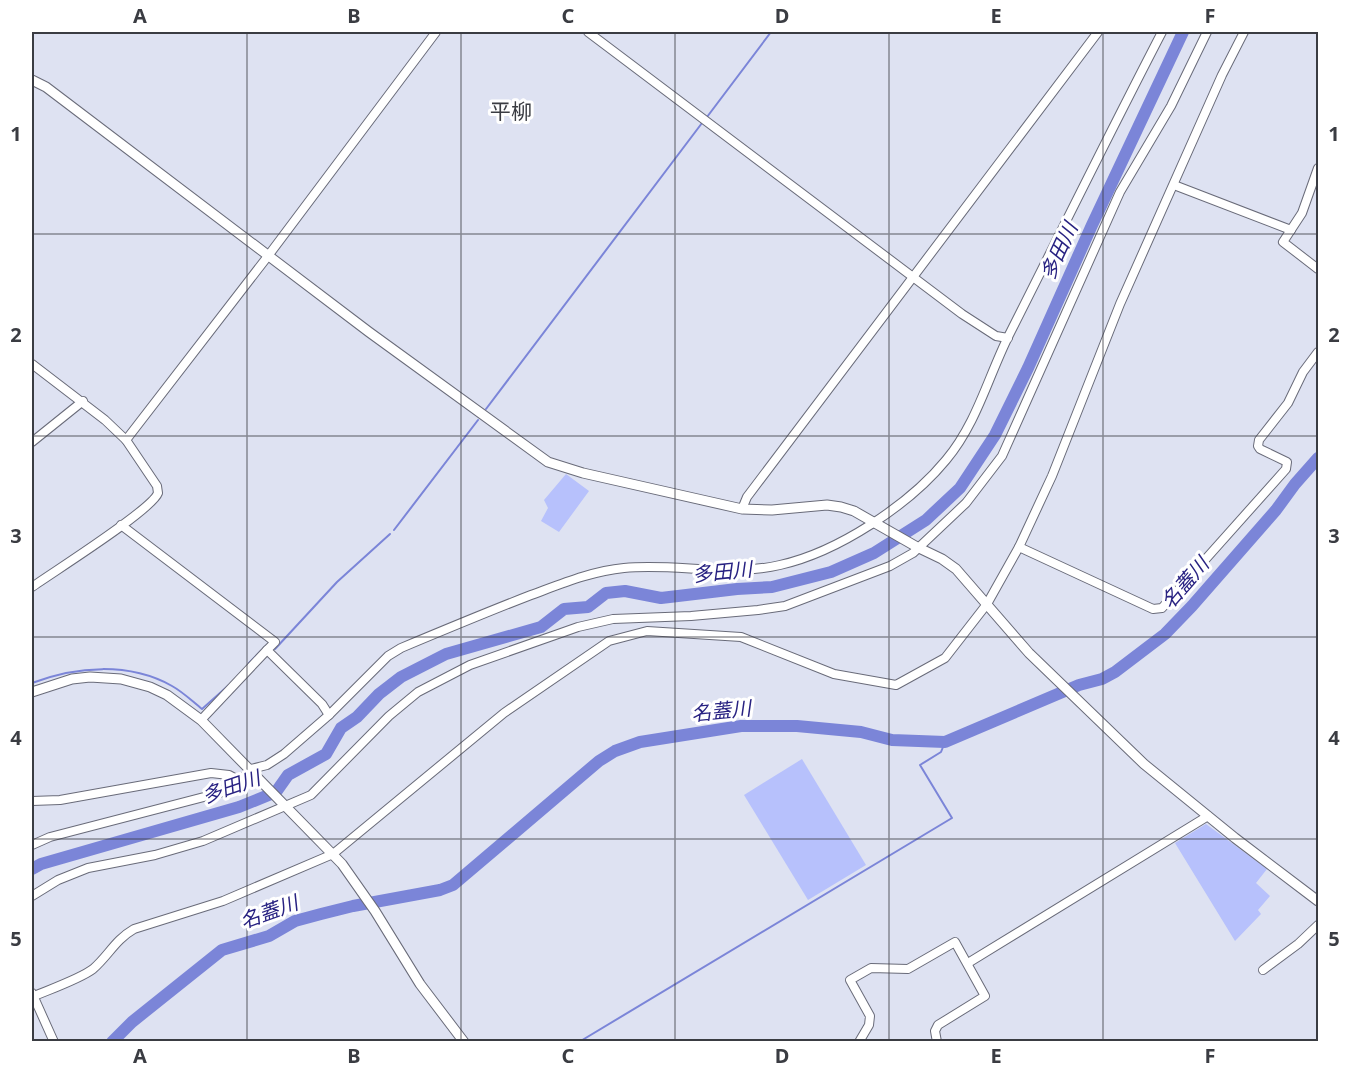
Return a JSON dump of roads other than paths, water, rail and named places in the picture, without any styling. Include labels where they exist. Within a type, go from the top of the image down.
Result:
[{"type":"street","points":[[126,440],[436,32]]},
{"type":"street","points":[[588,32],[962,314],[996,336],[1008,338]]},
{"type":"street","points":[[742,509],[747,497],[1098,32]]},
{"type":"street","points":[[32,845],[50,837],[227,791],[284,754],[329,715],[388,656],[401,648],[496,608],[577,578],[624,568],[735,572],[781,565],[816,553],[875,523],[911,497],[947,459],[971,421],[1008,338],[1162,32]]},
{"type":"street","points":[[32,896],[58,880],[80,871],[203,842],[284,803],[311,795],[389,716],[418,692],[470,665],[578,627],[613,619],[691,616],[785,606],[890,566],[913,553],[915,546],[966,503],[1002,456],[1120,192],[1171,106],[1207,32]]},
{"type":"street","points":[[54,1041],[32,995],[90,971],[118,940],[134,929],[223,901],[333,854],[504,712],[609,641],[647,631],[741,637],[834,674],[896,685],[945,658],[987,604],[1019,547],[1052,476],[1120,304],[1222,75],[1244,32]]},
{"type":"street","points":[[32,80],[46,87],[268,256],[548,462],[583,473],[742,509],[772,510],[827,505],[854,511],[942,559],[956,569],[1029,653],[1144,764],[1318,901]]},
{"type":"street","points":[[1318,168],[1308,201],[1283,242],[1318,268]]},
{"type":"street","points":[[1174,185],[1291,230]]},
{"type":"street","points":[[1019,547],[1153,609],[1162,608],[1286,469],[1287,462],[1260,449],[1258,440],[1288,403],[1303,372],[1318,352]]},
{"type":"street","points":[[32,364],[83,401],[126,440],[157,486],[158,493],[152,502],[121,525],[32,585]]},
{"type":"street","points":[[32,442],[83,401]]},
{"type":"street","points":[[121,525],[275,642],[201,720]]},
{"type":"street","points":[[267,650],[322,704],[329,715]]},
{"type":"street","points":[[32,692],[72,679],[90,677],[121,679],[150,687],[167,695],[201,720],[333,854],[375,911],[420,984],[464,1041]]},
{"type":"street","points":[[32,801],[60,800],[211,773],[229,775],[240,781]]},
{"type":"street","points":[[968,963],[1208,816]]},
{"type":"street","points":[[1263,969],[1298,944],[1318,925]]},
{"type":"street","points":[[860,1041],[869,1025],[870,1016],[850,980],[871,968],[908,969],[952,942],[956,944],[968,963],[986,996],[938,1025],[935,1031],[938,1041]]},
{"type":"waterway","points":[[707,117],[771,32]]},
{"type":"waterway","name":"多田川","points":[[32,869],[41,864],[239,807],[276,792],[288,775],[326,754],[341,728],[357,717],[379,694],[401,677],[446,654],[541,627],[564,609],[588,607],[606,593],[625,591],[661,598],[772,587],[831,572],[874,553],[926,520],[960,488],[995,435],[1183,32]]},
{"type":"waterway","points":[[486,409],[702,123]]},
{"type":"waterway","points":[[394,530],[478,420]]},
{"type":"waterway","name":"名蓋川","points":[[112,1042],[132,1022],[222,950],[269,936],[295,921],[353,906],[440,890],[453,885],[599,761],[615,751],[640,742],[741,726],[797,726],[861,732],[892,740],[945,742],[1079,685],[1102,679],[1115,672],[1165,634],[1276,510],[1318,458]]},
{"type":"waterway","points":[[275,649],[337,582],[390,534]]},
{"type":"waterway","points":[[249,663],[262,650]]},
{"type":"waterway","points":[[32,683],[84,670],[120,670],[155,678],[172,686],[202,709],[229,685]]},
{"type":"waterway","points":[[579,1042],[952,818],[920,765],[941,752],[945,742]]},
{"type":"district","name":"平柳","points":[[511,112]]}]
